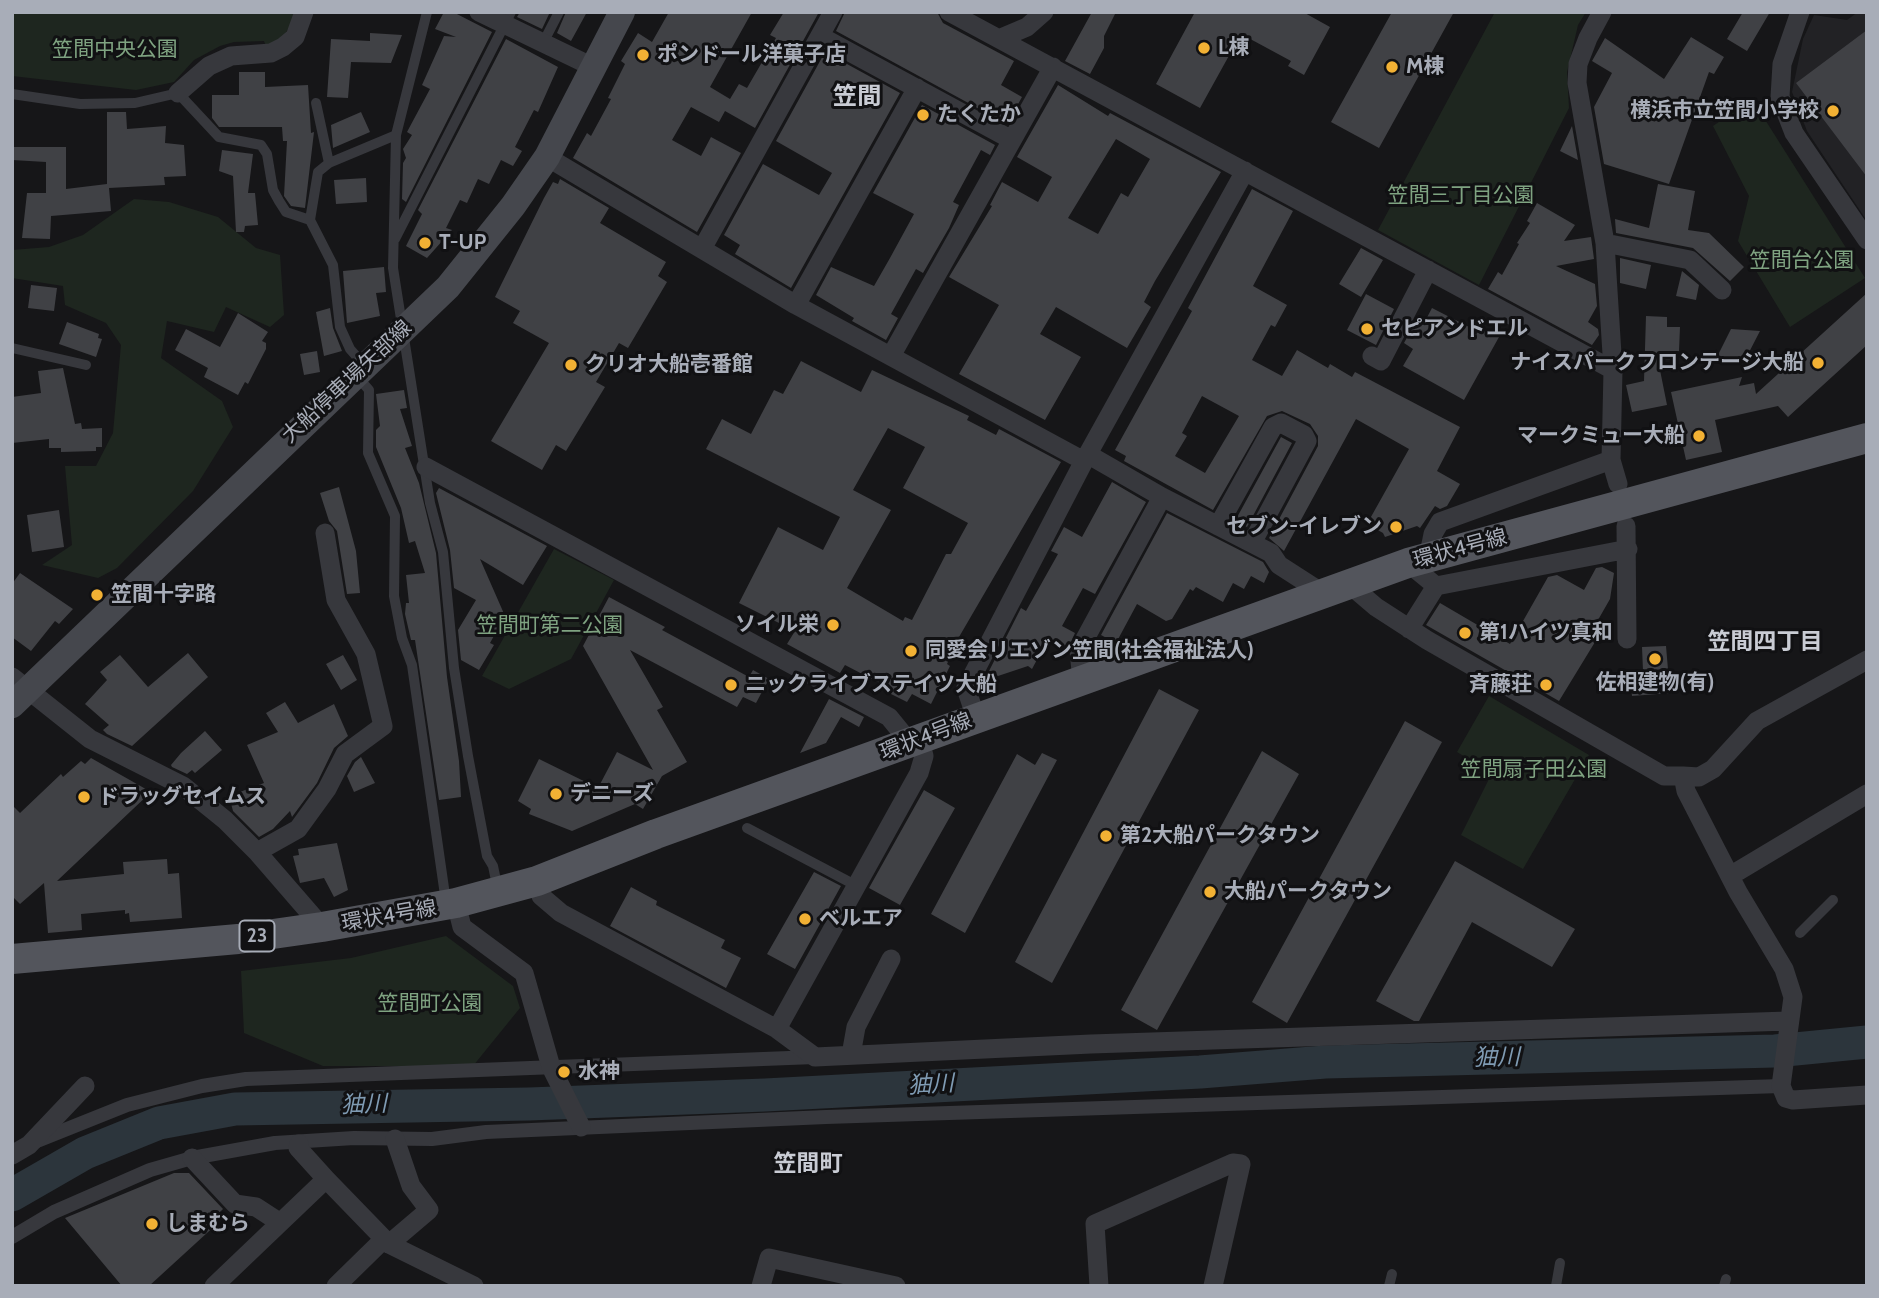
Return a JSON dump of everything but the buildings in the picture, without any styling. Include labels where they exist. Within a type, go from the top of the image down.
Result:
[{"type":"main road","name":"大船停車場矢部線","points":[[18,690],[448,288],[547,157],[622,12]]},
{"type":"main road","name":"環状4号線","points":[[12,959],[238,939],[322,928],[451,904],[537,881],[656,834],[1336,589],[1424,569],[1867,438]]},
{"type":"street","points":[[178,93],[209,66],[231,56],[271,53],[283,47],[295,37],[304,12]]},
{"type":"street","points":[[479,12],[508,19],[543,43],[593,67]]},
{"type":"street","points":[[702,249],[834,12]]},
{"type":"street","points":[[948,12],[1613,370]]},
{"type":"street","points":[[1000,38],[1027,27],[1044,12]]},
{"type":"street","points":[[1602,12],[1578,64],[1577,83],[1605,243],[1613,370],[1611,460],[1618,484]]},
{"type":"street","points":[[1800,12],[1782,64],[1780,97],[1794,133],[1867,240]]},
{"type":"street","points":[[820,36],[1012,140]]},
{"type":"street","points":[[891,356],[1053,67]]},
{"type":"street","points":[[796,305],[917,88]]},
{"type":"street","points":[[547,157],[796,305],[1271,553],[1279,565],[1336,589],[1409,629],[1664,776],[1699,777],[1713,769],[1757,721],[1867,660]]},
{"type":"street","points":[[976,718],[966,688],[1087,458],[1245,171]]},
{"type":"street","points":[[1605,243],[1690,260],[1722,290]]},
{"type":"street","points":[[1372,356],[1381,361],[1428,270]]},
{"type":"street","points":[[1218,526],[1273,427],[1281,423],[1304,435],[1307,442],[1252,543]]},
{"type":"street","points":[[1409,629],[1433,534],[1440,522],[1611,460]]},
{"type":"street","points":[[426,467],[889,717],[915,742],[924,756],[919,773],[777,1029]]},
{"type":"street","points":[[1082,682],[1079,650],[1162,497]]},
{"type":"street","points":[[1626,526],[1627,639]]},
{"type":"street","points":[[257,852],[303,823],[327,789],[345,754],[383,726],[366,654],[336,600],[325,533]]},
{"type":"street","points":[[1424,569],[1628,549]]},
{"type":"street","points":[[18,690],[90,739],[183,786],[225,820],[257,852],[322,928]]},
{"type":"street","points":[[1683,776],[1686,791],[1730,876],[1780,948],[1793,997],[1780,1086],[1786,1098],[1793,1100],[1867,1095]]},
{"type":"street","points":[[1730,876],[1867,794]]},
{"type":"street","points":[[537,881],[541,896],[561,913],[777,1029],[815,1057]]},
{"type":"street","points":[[451,904],[462,927],[524,973],[551,1068],[582,1127]]},
{"type":"street","points":[[851,1055],[856,1027],[891,959]]},
{"type":"street","points":[[21,1150],[127,1105],[202,1086],[246,1079],[1788,1021]]},
{"type":"street","points":[[21,1150],[85,1086]]},
{"type":"street","points":[[12,1237],[54,1212],[114,1184],[192,1158],[275,1143],[299,1144],[354,1138],[395,1139],[582,1127],[1780,1086]]},
{"type":"street","points":[[337,1286],[429,1210],[411,1186],[395,1139]]},
{"type":"street","points":[[299,1144],[298,1148],[387,1242],[464,1284]]},
{"type":"street","points":[[192,1158],[235,1204],[256,1207],[279,1222]]},
{"type":"street","points":[[1099,1286],[1095,1224],[1233,1163],[1241,1164],[1213,1286]]},
{"type":"street","points":[[214,1286],[326,1179]]},
{"type":"street","points":[[761,1286],[769,1258],[896,1286]]},
{"type":"lane","points":[[427,12],[396,135],[393,268],[430,503],[443,552],[454,668],[468,755],[486,856],[493,866],[498,891]]},
{"type":"lane","points":[[543,43],[559,12]]},
{"type":"lane","points":[[393,243],[508,19]]},
{"type":"lane","points":[[12,94],[80,104],[135,103],[178,93],[219,137],[261,145],[267,154],[273,190],[286,212],[310,220]]},
{"type":"lane","points":[[316,103],[329,163]]},
{"type":"lane","points":[[396,135],[329,163],[318,172],[310,220],[333,265],[340,327],[369,390],[368,453],[395,516],[394,596],[402,638],[412,664],[451,904]]},
{"type":"lane","points":[[12,348],[86,365]]},
{"type":"lane","points":[[747,828],[857,886]]},
{"type":"lane","points":[[1800,933],[1833,900]]},
{"type":"lane","points":[[1556,1286],[1560,1263]]},
{"type":"lane","points":[[1389,1286],[1392,1274]]},
{"type":"shaded area","name":"横浜市立笠間小学校","points":[[1858,12],[1867,12],[1867,221],[1807,131],[1792,92],[1803,39],[1814,15],[1847,20]]},
{"type":"green space","name":"笠間中央公園","points":[[12,12],[294,12],[291,25],[282,38],[267,49],[264,41],[234,42],[220,46],[194,60],[174,82],[136,90],[12,76]]},
{"type":"green space","name":"笠間三丁目公園","points":[[1495,12],[1586,12],[1578,25],[1567,72],[1569,108],[1479,285],[1378,230]]},
{"type":"green space","name":"笠間台公園","points":[[1752,99],[1865,278],[1790,327],[1738,241],[1749,196],[1713,126]]},
{"type":"green space","points":[[134,199],[169,202],[218,217],[256,248],[280,255],[284,315],[270,327],[226,307],[214,332],[167,321],[161,358],[222,401],[233,427],[193,491],[117,568],[98,578],[42,565],[72,545],[65,466],[96,466],[113,433],[121,345],[106,323],[65,305],[63,286],[12,278],[12,250],[49,247],[83,235]]},
{"type":"green space","name":"笠間町第二公園","points":[[554,549],[614,580],[571,659],[509,689],[482,676]]},
{"type":"green space","name":"笠間扇子田公園","points":[[1489,696],[1589,755],[1523,869],[1461,835],[1492,773],[1457,752]]},
{"type":"green space","name":"笠間町公園","points":[[446,936],[513,986],[520,1008],[473,1066],[323,1066],[244,1033],[241,971],[351,958]]},
{"type":"waterway","name":"㹨川","points":[[12,1195],[85,1153],[159,1123],[235,1109],[529,1104],[765,1095],[1200,1072],[1325,1062],[1775,1051],[1867,1042]]},
{"type":"place","name":"L棟","points":[[1204,48]]},
{"type":"place","name":"ポンドール洋菓子店","points":[[643,55]]},
{"type":"place","name":"M棟","points":[[1392,67]]},
{"type":"place","name":"横浜市立笠間小学校","points":[[1833,111]]},
{"type":"place","name":"たくたか","points":[[923,115]]},
{"type":"place","name":"T-UP","points":[[425,243]]},
{"type":"place","name":"セピアンドエル","points":[[1367,329]]},
{"type":"place","name":"ナイスパークフロンテージ大船","points":[[1818,363]]},
{"type":"place","name":"クリオ大船壱番館","points":[[571,365]]},
{"type":"place","name":"マークミュー大船","points":[[1699,436]]},
{"type":"place","name":"セブン-イレブン","points":[[1396,527]]},
{"type":"place","name":"笠間十字路","points":[[97,595]]},
{"type":"place","name":"ソイル栄","points":[[833,625]]},
{"type":"place","name":"第1ハイツ真和","points":[[1465,633]]},
{"type":"place","name":"同愛会リエゾン笠間(社会福祉法人)","points":[[911,651]]},
{"type":"place","name":"佐相建物(有)","points":[[1655,659]]},
{"type":"place","name":"ニックライブステイツ大船","points":[[731,685]]},
{"type":"place","name":"斉藤荘","points":[[1546,685]]},
{"type":"place","name":"デニーズ","points":[[556,794]]},
{"type":"place","name":"ドラッグセイムス","points":[[84,797]]},
{"type":"place","name":"第2大船パークタウン","points":[[1106,836]]},
{"type":"place","name":"大船パークタウン","points":[[1210,892]]},
{"type":"place","name":"ベルエア","points":[[805,919]]},
{"type":"place","name":"水神","points":[[564,1072]]},
{"type":"place","name":"しまむら","points":[[152,1224]]},
{"type":"district","name":"笠間","points":[[857,97]]},
{"type":"district","name":"笠間四丁目","points":[[1765,642]]},
{"type":"district","name":"笠間町","points":[[808,1164]]}]
